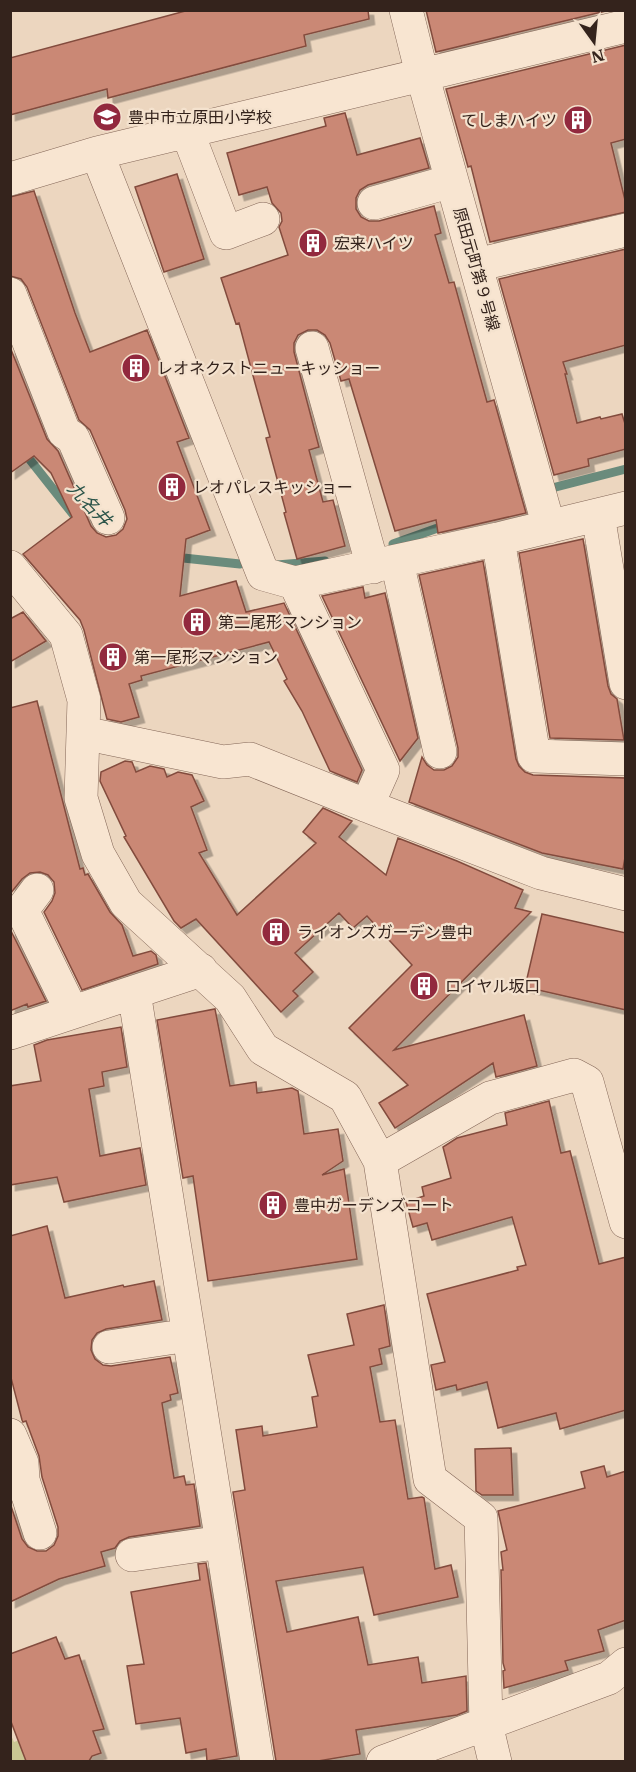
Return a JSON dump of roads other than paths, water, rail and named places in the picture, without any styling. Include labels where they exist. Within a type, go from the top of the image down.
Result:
[{"type":"street","name":"原田元町第９号線","points":[[406,10],[549,527]]},
{"type":"street","points":[[10,179],[97,153],[626,26]]},
{"type":"street","points":[[187,131],[226,233],[263,219]]},
{"type":"street","points":[[97,153],[263,574],[295,583],[612,512],[626,683]]},
{"type":"street","points":[[374,203],[452,181]]},
{"type":"street","points":[[476,265],[626,231]]},
{"type":"street","points":[[10,294],[64,432],[73,438],[108,518]]},
{"type":"street","points":[[312,348],[385,564],[440,752]]},
{"type":"street","points":[[498,539],[534,756],[626,759]]},
{"type":"street","points":[[15,581],[66,636],[84,700],[81,798],[98,854],[126,903],[230,998],[263,1049],[345,1097],[380,1161],[430,1479],[481,1518],[486,1724],[495,1761]]},
{"type":"street","points":[[295,583],[382,770],[367,806]]},
{"type":"street","points":[[83,733],[223,762],[250,759],[541,873],[626,894]]},
{"type":"street","points":[[37,890],[22,910],[72,1012]]},
{"type":"street","points":[[10,1033],[201,970]]},
{"type":"street","points":[[134,992],[257,1761]]},
{"type":"street","points":[[380,1161],[490,1098],[574,1075],[587,1082],[626,1222]]},
{"type":"street","points":[[109,1347],[189,1335]]},
{"type":"street","points":[[10,1435],[22,1463],[17,1482],[40,1533]]},
{"type":"street","points":[[132,1556],[222,1542]]},
{"type":"street","points":[[383,1761],[609,1678],[626,1664]]},
{"type":"waterway","name":"九名井","points":[[23,451],[76,518]]},
{"type":"waterway","name":"九名井","points":[[552,488],[626,469]]},
{"type":"waterway","name":"九名井","points":[[393,544],[446,525]]},
{"type":"waterway","name":"九名井","points":[[174,557],[240,564]]},
{"type":"waterway","name":"九名井","points":[[277,565],[325,561]]},
{"type":"place","name":"豊中市立原田小学校","points":[[107,117]]},
{"type":"place","name":"てしまハイツ","points":[[578,120]]},
{"type":"place","name":"宏来ハイツ","points":[[313,243]]},
{"type":"place","name":"レオネクストニューキッショー","points":[[136,368]]},
{"type":"place","name":"レオパレスキッショー","points":[[172,487]]},
{"type":"place","name":"第二尾形マンション","points":[[197,622]]},
{"type":"place","name":"第一尾形マンション","points":[[113,657]]},
{"type":"place","name":"ライオンズガーデン豊中","points":[[276,932]]},
{"type":"place","name":"ロイヤル坂口","points":[[424,986]]},
{"type":"place","name":"豊中ガーデンズコート","points":[[273,1205]]}]
